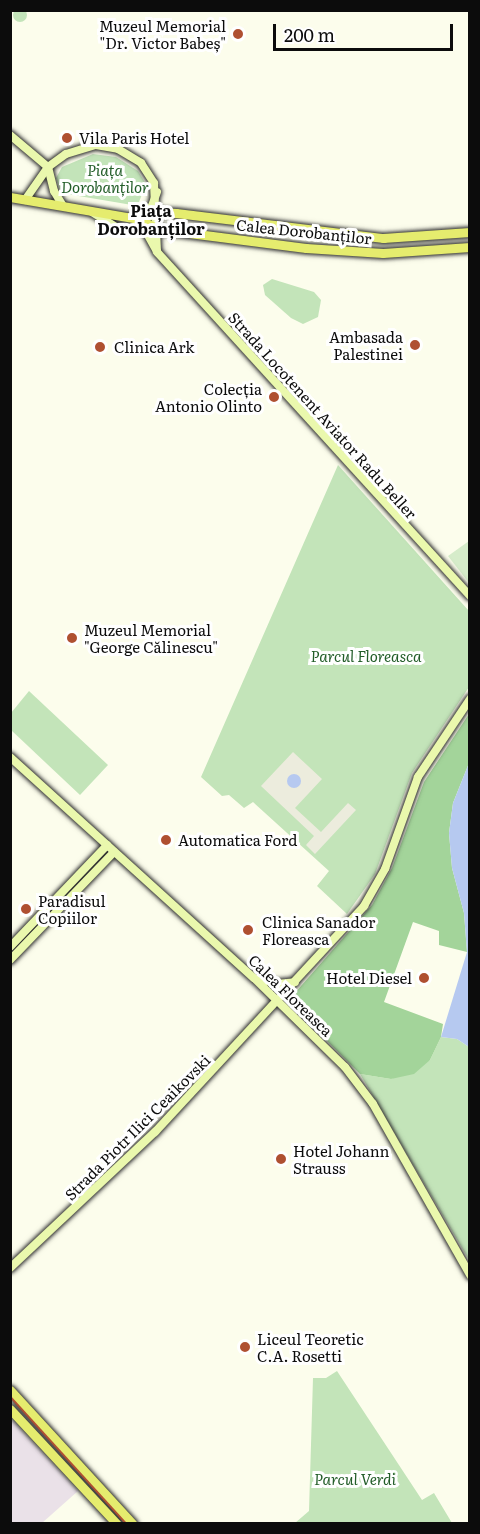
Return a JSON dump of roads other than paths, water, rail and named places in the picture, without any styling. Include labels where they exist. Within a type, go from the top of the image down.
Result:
[{"type":"main road","name":"Calea Dorobanților","points":[[10,197],[139,219],[158,229],[370,253],[470,246]]},
{"type":"main road","name":"Calea Dorobanților","points":[[139,219],[158,212],[366,237],[470,232]]},
{"type":"main road","points":[[10,1390],[133,1524]]},
{"type":"main road","points":[[10,1409],[117,1524]]},
{"type":"street","points":[[10,135],[48,167],[54,191],[63,206]]},
{"type":"street","points":[[25,200],[48,167],[76,149],[109,146],[141,163],[157,192],[157,252]]},
{"type":"street","points":[[139,219],[152,206],[157,192]]},
{"type":"street","points":[[90,211],[116,227]]},
{"type":"street","name":"Strada Locotenent Aviator Radu Beller","points":[[139,219],[157,252],[470,596]]},
{"type":"street","points":[[157,252],[172,231]]},
{"type":"street","name":"Strada Piotr Ilici Ceaikovski","points":[[10,1268],[156,1132],[295,982],[374,891],[414,784],[470,699]]},
{"type":"street","name":"Calea Floreasca","points":[[10,757],[278,1000],[339,1060],[367,1095],[470,1275]]},
{"type":"street","points":[[10,947],[107,845]]},
{"type":"street","points":[[10,960],[114,852]]},
{"type":"street","points":[[254,978],[277,984],[295,982]]},
{"type":"water","points":[[469,763],[469,1047],[457,1039],[441,1037],[467,952],[464,913],[452,868],[449,833],[453,803]]},
{"type":"water","points":[[291,774],[297,774],[301,781],[297,788],[291,788],[287,784],[287,778]]},
{"type":"tram line","points":[[10,1396],[127,1524]]},
{"type":"place","name":"Muzeul Memorial \"Dr. Victor Babeș\"","points":[[238,34]]},
{"type":"place","name":"Vila Paris Hotel","points":[[67,138]]},
{"type":"place","name":"Ambasada Palestinei","points":[[415,345]]},
{"type":"place","name":"Clinica Ark","points":[[100,347]]},
{"type":"place","name":"Colecția Antonio Olinto","points":[[274,397]]},
{"type":"place","name":"Muzeul Memorial \"George Călinescu\"","points":[[72,638]]},
{"type":"place","name":"Automatica Ford","points":[[166,840]]},
{"type":"place","name":"Paradisul Copiilor","points":[[26,909]]},
{"type":"place","name":"Clinica Sanador Floreasca","points":[[248,930]]},
{"type":"place","name":"Hotel Diesel","points":[[424,978]]},
{"type":"place","name":"Hotel Johann Strauss","points":[[281,1159]]},
{"type":"place","name":"Liceul Teoretic C.A. Rosetti","points":[[245,1347]]},
{"type":"district","name":"Piața Dorobanților","points":[[151,219]]},
{"type":"park label","name":"Parcul Floreasca","points":[[366,656]]},
{"type":"park label","name":"Parcul Verdi","points":[[355,1479]]}]
